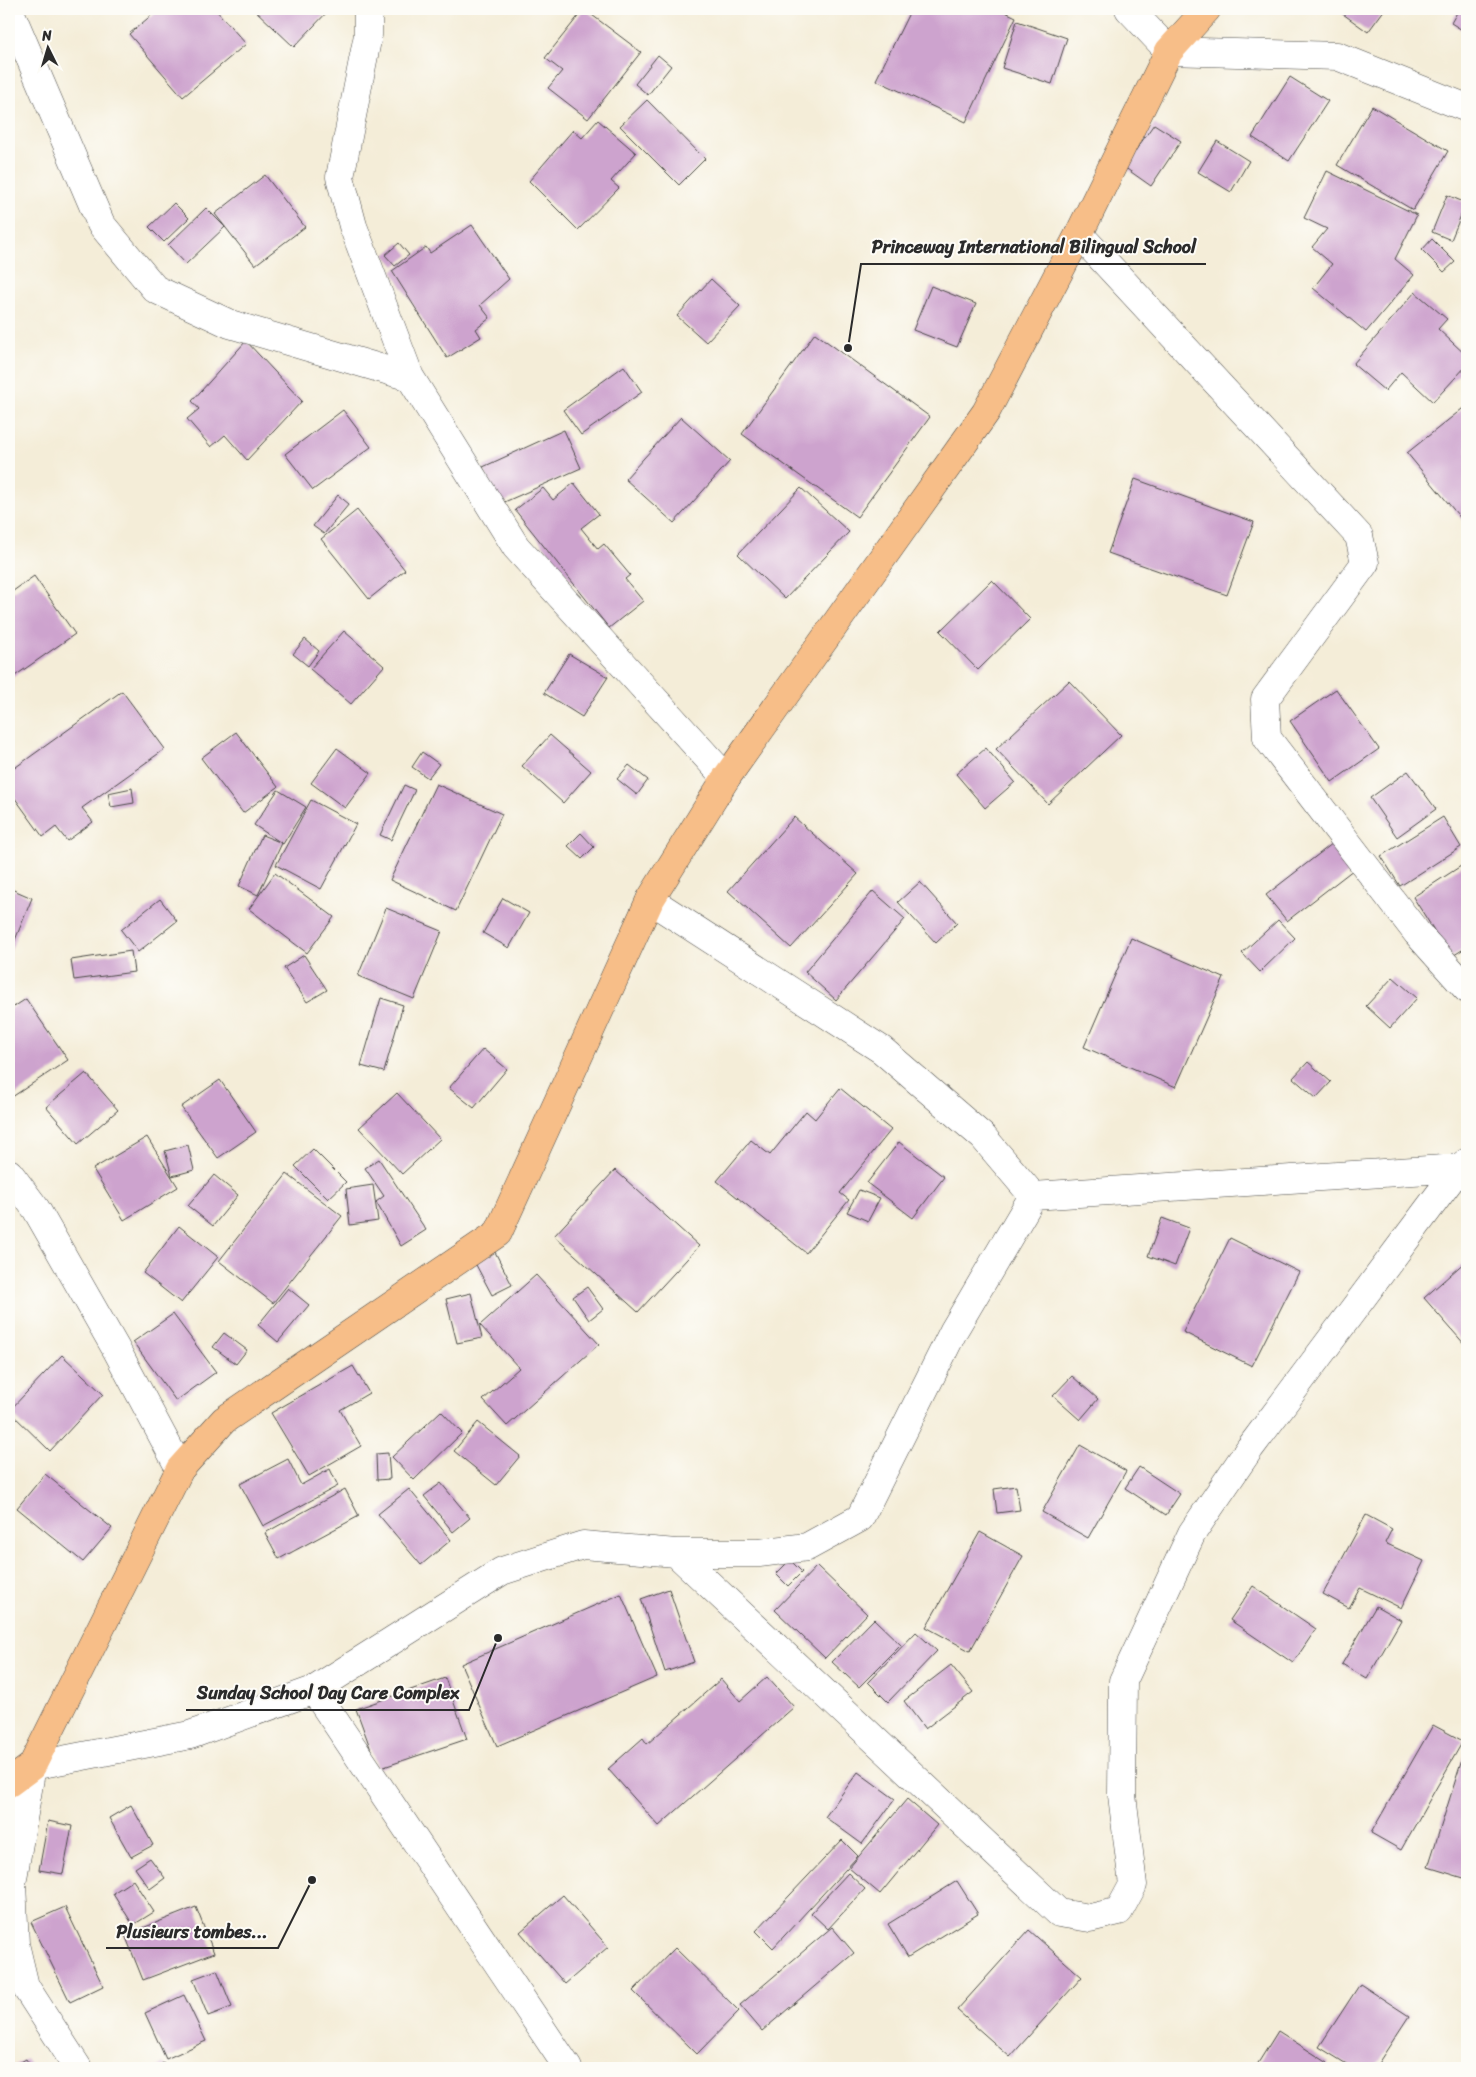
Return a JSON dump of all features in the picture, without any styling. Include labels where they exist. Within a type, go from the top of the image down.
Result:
[{"type":"main road","points":[[9,1783],[32,1766],[180,1469],[224,1420],[498,1233],[650,900],[726,778],[986,412],[1079,234],[1169,51],[1207,9]]},
{"type":"street","points":[[9,9],[101,224],[156,289],[230,324],[410,377]]},
{"type":"street","points":[[368,9],[368,35],[340,177],[353,226],[410,377],[516,547],[726,778]]},
{"type":"street","points":[[1129,9],[1169,51],[1337,56],[1467,108]]},
{"type":"street","points":[[1079,234],[1359,536],[1365,563],[1265,698],[1267,738],[1417,933],[1467,989]]},
{"type":"street","points":[[650,900],[882,1050],[983,1137],[1033,1196]]},
{"type":"street","points":[[1033,1196],[1463,1165]]},
{"type":"street","points":[[676,1553],[1059,1913],[1090,1918],[1118,1911],[1133,1884],[1122,1795],[1123,1680],[1192,1533],[1250,1448],[1463,1165]]},
{"type":"street","points":[[9,1172],[36,1209],[116,1349],[180,1469]]},
{"type":"street","points":[[78,2068],[25,1986],[15,1944],[12,1884],[32,1766],[190,1735],[314,1690],[502,1571],[583,1545],[676,1553],[759,1553],[808,1547],[860,1518],[954,1330],[1033,1196]]},
{"type":"street","points":[[314,1690],[568,2068]]},
{"type":"building","points":[[159,9],[215,9],[246,44],[183,97],[129,34]]},
{"type":"building","points":[[254,9],[330,9],[294,47]]},
{"type":"building","points":[[584,9],[641,52],[588,119],[548,88],[562,71],[545,58]]},
{"type":"building","points":[[911,9],[999,9],[1016,17],[966,122],[876,80]]},
{"type":"building","points":[[1336,9],[1385,9],[1368,32]]},
{"type":"building","points":[[1459,9],[1467,9],[1467,33],[1451,23]]},
{"type":"building","points":[[1017,21],[1067,38],[1052,84],[1002,68]]},
{"type":"building","points":[[658,55],[671,66],[648,95],[635,84]]},
{"type":"building","points":[[1290,77],[1328,101],[1289,161],[1252,137]]},
{"type":"building","points":[[647,100],[705,159],[679,185],[620,126]]},
{"type":"building","points":[[1372,106],[1448,151],[1413,210],[1337,165]]},
{"type":"building","points":[[598,120],[636,153],[611,181],[619,188],[578,230],[529,181],[573,130],[582,138]]},
{"type":"building","points":[[1154,124],[1181,141],[1151,186],[1124,167]]},
{"type":"building","points":[[1217,141],[1249,161],[1231,192],[1198,172]]},
{"type":"building","points":[[1327,171],[1417,215],[1395,259],[1414,275],[1366,332],[1313,288],[1332,264],[1312,247],[1327,229],[1304,218]]},
{"type":"building","points":[[265,175],[305,227],[255,265],[215,214]]},
{"type":"building","points":[[1447,195],[1466,203],[1451,240],[1432,232]]},
{"type":"building","points":[[174,203],[189,218],[164,242],[149,227]]},
{"type":"building","points":[[206,208],[225,227],[186,264],[168,245]]},
{"type":"building","points":[[472,225],[509,279],[480,305],[490,318],[476,329],[481,337],[447,358],[392,271],[426,247],[430,253]]},
{"type":"building","points":[[1432,239],[1455,262],[1444,272],[1422,250]]},
{"type":"building","points":[[399,243],[409,255],[395,266],[385,255]]},
{"type":"building","points":[[711,279],[740,306],[706,342],[677,316]]},
{"type":"building","points":[[931,286],[976,304],[957,347],[913,330]]},
{"type":"building","points":[[1415,292],[1447,319],[1438,329],[1467,356],[1467,365],[1433,402],[1401,372],[1385,391],[1353,364]]},
{"type":"building","points":[[815,333],[930,417],[857,517],[742,434]]},
{"type":"building","points":[[246,341],[302,401],[247,460],[225,435],[211,447],[187,419],[199,409],[192,401]]},
{"type":"building","points":[[624,366],[642,392],[581,435],[563,410]]},
{"type":"building","points":[[1467,405],[1467,526],[1407,453]]},
{"type":"building","points":[[343,410],[371,447],[313,490],[285,454]]},
{"type":"building","points":[[681,417],[730,461],[674,523],[625,479]]},
{"type":"building","points":[[564,430],[581,468],[500,504],[483,467]]},
{"type":"building","points":[[1135,479],[1254,522],[1227,595],[1108,553]]},
{"type":"building","points":[[574,483],[599,514],[581,528],[598,549],[604,544],[630,575],[625,579],[643,601],[609,628],[515,510],[543,488],[553,500]]},
{"type":"building","points":[[801,488],[849,532],[785,599],[738,554]]},
{"type":"building","points":[[338,495],[349,504],[324,534],[313,526]]},
{"type":"building","points":[[357,510],[405,570],[369,599],[321,539]]},
{"type":"building","points":[[34,576],[75,634],[9,680],[9,594]]},
{"type":"building","points":[[992,580],[1030,619],[978,670],[940,631]]},
{"type":"building","points":[[344,631],[384,666],[351,704],[310,669]]},
{"type":"building","points":[[305,639],[319,651],[308,666],[293,654]]},
{"type":"building","points":[[569,654],[608,677],[582,717],[544,693]]},
{"type":"building","points":[[1069,681],[1121,735],[1048,804],[996,749]]},
{"type":"building","points":[[1336,689],[1379,749],[1332,782],[1290,721]]},
{"type":"building","points":[[122,691],[165,749],[82,808],[93,822],[67,841],[56,827],[43,837],[9,790],[9,772]]},
{"type":"building","points":[[236,732],[278,787],[243,813],[201,758]]},
{"type":"building","points":[[550,735],[591,771],[563,803],[522,766]]},
{"type":"building","points":[[337,748],[371,773],[345,808],[311,783]]},
{"type":"building","points":[[986,748],[1015,782],[985,808],[956,774]]},
{"type":"building","points":[[422,752],[439,764],[428,778],[412,767]]},
{"type":"building","points":[[629,765],[648,780],[637,795],[617,779]]},
{"type":"building","points":[[1408,771],[1436,809],[1397,837],[1370,798]]},
{"type":"building","points":[[436,784],[502,814],[456,911],[390,880]]},
{"type":"building","points":[[404,785],[415,790],[391,840],[380,835]]},
{"type":"building","points":[[132,788],[134,803],[111,807],[108,793]]},
{"type":"building","points":[[278,790],[306,807],[283,844],[254,825]]},
{"type":"building","points":[[311,800],[356,824],[321,889],[276,865]]},
{"type":"building","points":[[794,817],[858,874],[791,948],[728,891]]},
{"type":"building","points":[[1443,817],[1461,847],[1400,886],[1381,856]]},
{"type":"building","points":[[581,833],[594,847],[582,859],[568,846]]},
{"type":"building","points":[[262,835],[282,843],[258,895],[239,886]]},
{"type":"building","points":[[1337,840],[1358,866],[1287,921],[1266,895]]},
{"type":"building","points":[[1464,864],[1467,870],[1467,947],[1451,957],[1413,897]]},
{"type":"building","points":[[275,873],[334,917],[307,953],[249,909]]},
{"type":"building","points":[[920,882],[957,923],[936,943],[898,902]]},
{"type":"building","points":[[9,888],[32,898],[9,955]]},
{"type":"building","points":[[873,891],[905,919],[836,1000],[805,972]]},
{"type":"building","points":[[503,898],[529,913],[509,948],[483,933]]},
{"type":"building","points":[[160,899],[177,921],[138,952],[121,930]]},
{"type":"building","points":[[386,908],[442,931],[414,999],[358,976]]},
{"type":"building","points":[[1278,920],[1295,938],[1260,972],[1242,953]]},
{"type":"building","points":[[1131,938],[1224,978],[1176,1087],[1084,1047]]},
{"type":"building","points":[[131,951],[134,972],[74,980],[71,960]]},
{"type":"building","points":[[304,955],[327,990],[307,1002],[284,968]]},
{"type":"building","points":[[1393,977],[1417,998],[1390,1028],[1366,1006]]},
{"type":"building","points":[[381,998],[403,1005],[384,1072],[361,1066]]},
{"type":"building","points":[[26,999],[68,1060],[9,1099],[9,1010]]},
{"type":"building","points":[[483,1049],[507,1069],[474,1108],[449,1088]]},
{"type":"building","points":[[1308,1062],[1331,1082],[1316,1098],[1293,1078]]},
{"type":"building","points":[[86,1073],[118,1110],[78,1144],[46,1107]]},
{"type":"building","points":[[220,1080],[256,1132],[218,1158],[181,1107]]},
{"type":"building","points":[[840,1088],[891,1130],[840,1193],[849,1200],[806,1253],[717,1181],[751,1140],[770,1155],[806,1111],[815,1119]]},
{"type":"building","points":[[397,1093],[440,1139],[402,1174],[359,1128]]},
{"type":"building","points":[[147,1137],[178,1187],[124,1220],[93,1169]]},
{"type":"building","points":[[899,1142],[944,1177],[913,1218],[867,1183]]},
{"type":"building","points":[[188,1145],[194,1170],[172,1176],[165,1151]]},
{"type":"building","points":[[313,1149],[346,1182],[328,1199],[295,1166]]},
{"type":"building","points":[[379,1159],[426,1230],[401,1246],[376,1202],[384,1196],[365,1168]]},
{"type":"building","points":[[615,1170],[699,1246],[638,1312],[554,1236]]},
{"type":"building","points":[[287,1174],[342,1216],[273,1303],[219,1261]]},
{"type":"building","points":[[214,1175],[238,1195],[213,1226],[188,1206]]},
{"type":"building","points":[[373,1185],[378,1221],[350,1225],[346,1189]]},
{"type":"building","points":[[859,1190],[880,1198],[868,1221],[847,1212]]},
{"type":"building","points":[[1162,1218],[1189,1228],[1175,1266],[1148,1256]]},
{"type":"building","points":[[179,1226],[218,1257],[181,1303],[143,1273]]},
{"type":"building","points":[[1230,1238],[1299,1272],[1252,1366],[1183,1332]]},
{"type":"building","points":[[495,1252],[512,1285],[492,1295],[475,1263]]},
{"type":"building","points":[[1467,1260],[1467,1345],[1466,1346],[1424,1298]]},
{"type":"building","points":[[536,1275],[599,1344],[507,1426],[483,1400],[519,1368],[480,1325]]},
{"type":"building","points":[[587,1287],[603,1309],[589,1320],[573,1297]]},
{"type":"building","points":[[288,1288],[309,1305],[278,1342],[258,1325]]},
{"type":"building","points":[[471,1293],[482,1338],[457,1343],[446,1299]]},
{"type":"building","points":[[173,1314],[216,1372],[176,1401],[133,1342]]},
{"type":"building","points":[[224,1333],[247,1350],[236,1364],[213,1347]]},
{"type":"building","points":[[62,1355],[103,1394],[50,1451],[9,1411]]},
{"type":"building","points":[[353,1366],[369,1393],[340,1410],[361,1446],[309,1476],[271,1413]]},
{"type":"building","points":[[1072,1376],[1098,1399],[1080,1420],[1053,1396]]},
{"type":"building","points":[[441,1411],[462,1433],[414,1480],[392,1457]]},
{"type":"building","points":[[478,1422],[520,1456],[496,1485],[454,1451]]},
{"type":"building","points":[[1080,1445],[1126,1471],[1088,1538],[1042,1512]]},
{"type":"building","points":[[388,1453],[390,1479],[377,1480],[376,1454]]},
{"type":"building","points":[[288,1459],[301,1485],[330,1469],[338,1486],[263,1526],[240,1484]]},
{"type":"building","points":[[1139,1467],[1180,1494],[1166,1515],[1125,1488]]},
{"type":"building","points":[[45,1474],[112,1528],[83,1562],[17,1508]]},
{"type":"building","points":[[441,1483],[470,1518],[453,1532],[424,1496]]},
{"type":"building","points":[[1016,1486],[1020,1510],[997,1513],[994,1489]]},
{"type":"building","points":[[345,1489],[359,1516],[279,1559],[265,1533]]},
{"type":"building","points":[[409,1489],[451,1540],[421,1565],[378,1514]]},
{"type":"building","points":[[1366,1515],[1392,1529],[1385,1543],[1424,1561],[1401,1608],[1360,1588],[1349,1608],[1323,1594]]},
{"type":"building","points":[[980,1532],[1023,1556],[970,1651],[926,1627]]},
{"type":"building","points":[[790,1560],[802,1572],[788,1586],[776,1574]]},
{"type":"building","points":[[817,1566],[867,1614],[825,1658],[775,1610]]},
{"type":"building","points":[[1253,1586],[1316,1629],[1293,1663],[1230,1620]]},
{"type":"building","points":[[669,1589],[694,1662],[665,1672],[641,1599]]},
{"type":"building","points":[[621,1594],[657,1677],[497,1746],[461,1664]]},
{"type":"building","points":[[1376,1606],[1401,1620],[1367,1679],[1342,1664]]},
{"type":"building","points":[[874,1619],[901,1645],[859,1687],[832,1662]]},
{"type":"building","points":[[916,1632],[937,1651],[888,1702],[868,1682]]},
{"type":"building","points":[[951,1665],[973,1692],[925,1729],[904,1701]]},
{"type":"building","points":[[767,1677],[794,1707],[659,1826],[608,1769],[643,1738],[647,1744],[721,1679],[740,1701]]},
{"type":"building","points":[[445,1678],[467,1739],[378,1769],[356,1709]]},
{"type":"building","points":[[1433,1725],[1463,1741],[1401,1850],[1371,1833]]},
{"type":"building","points":[[1467,1744],[1467,1879],[1428,1867]]},
{"type":"building","points":[[858,1772],[895,1799],[862,1844],[825,1817]]},
{"type":"building","points":[[907,1799],[937,1825],[880,1894],[849,1868]]},
{"type":"building","points":[[131,1805],[153,1845],[131,1857],[109,1818]]},
{"type":"building","points":[[48,1821],[72,1826],[63,1874],[39,1870]]},
{"type":"building","points":[[842,1840],[858,1856],[773,1948],[756,1931]]},
{"type":"building","points":[[150,1858],[165,1878],[150,1889],[135,1868]]},
{"type":"building","points":[[848,1873],[865,1889],[828,1929],[811,1913]]},
{"type":"building","points":[[133,1880],[154,1912],[133,1925],[113,1893]]},
{"type":"building","points":[[957,1881],[978,1914],[908,1957],[888,1924]]},
{"type":"building","points":[[563,1895],[608,1947],[565,1984],[520,1932]]},
{"type":"building","points":[[65,1907],[103,1986],[70,2002],[31,1922]]},
{"type":"building","points":[[196,1907],[214,1953],[143,1980],[125,1935]]},
{"type":"building","points":[[832,1927],[854,1953],[762,2031],[740,2005]]},
{"type":"building","points":[[1029,1930],[1082,1977],[1010,2057],[957,2010]]},
{"type":"building","points":[[675,1948],[739,2011],[697,2054],[633,1991]]},
{"type":"building","points":[[217,1970],[232,2007],[208,2016],[193,1979]]},
{"type":"building","points":[[1360,1984],[1409,2016],[1375,2068],[1353,2068],[1319,2047]]},
{"type":"building","points":[[184,1995],[206,2041],[166,2059],[145,2013]]},
{"type":"building","points":[[1278,2031],[1328,2063],[1325,2068],[1255,2068]]},
{"type":"building","points":[[26,2059],[32,2068],[10,2068]]},
{"type":"building","points":[[163,2063],[167,2068],[156,2068]]},
{"type":"place","name":"Princeway International Bilingual School","points":[[848,348]]},
{"type":"place","name":"Sunday School Day Care Complex","points":[[498,1638]]},
{"type":"place","name":"Plusieurs tombes...","points":[[312,1880]]}]
